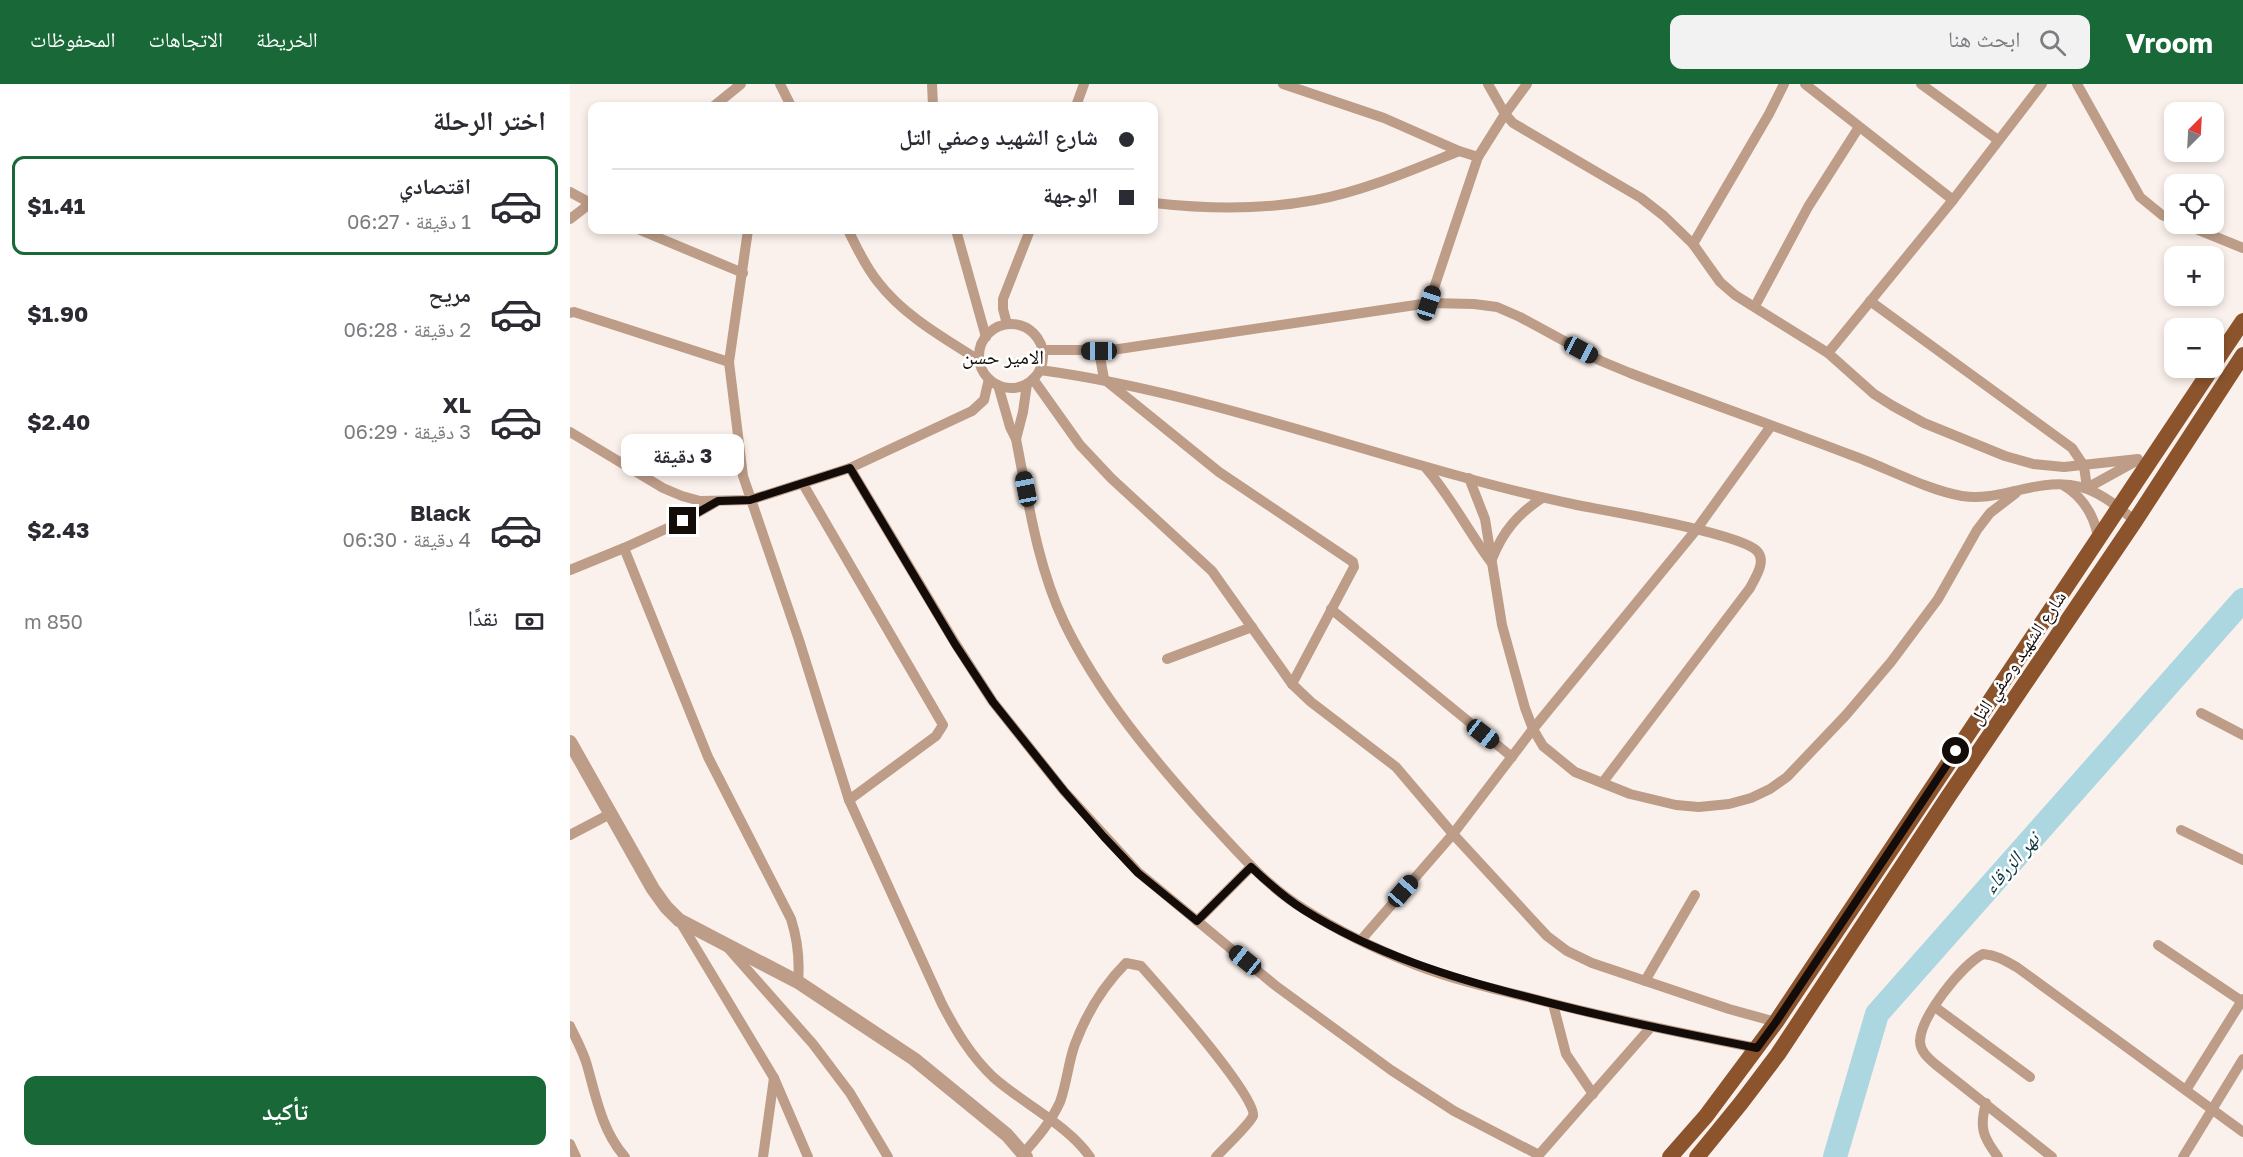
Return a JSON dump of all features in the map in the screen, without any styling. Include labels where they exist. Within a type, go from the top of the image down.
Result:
[{"type":"main road","name":"شارع الشهيد وصفي التل","points":[[2224,350],[2243,321]]},
{"type":"main road","name":"شارع الشهيد وصفي التل","points":[[1697,1157],[1778,1054],[1947,797],[2135,521],[2243,355]]},
{"type":"main road","name":"شارع الشهيد وصفي التل","points":[[1670,1157],[1706,1116],[1776,1022],[2205,378]]},
{"type":"street","points":[[719,102],[741,84]]},
{"type":"street","points":[[780,84],[788,102]]},
{"type":"street","points":[[932,84],[933,102]]},
{"type":"street","points":[[1077,102],[1084,84]]},
{"type":"street","points":[[1283,84],[1384,118],[1478,157]]},
{"type":"street","points":[[1488,84],[1505,114],[1524,131],[1595,169],[1641,198],[1693,244],[1720,282],[1735,295],[1828,353],[1874,394],[1924,423],[2021,461],[2054,467],[2084,466],[2138,459]]},
{"type":"street","points":[[1429,303],[1478,157],[1527,84]]},
{"type":"street","points":[[1693,244],[1784,84]]},
{"type":"street","points":[[1805,84],[1953,200]]},
{"type":"street","points":[[1921,84],[1998,140]]},
{"type":"street","points":[[1828,353],[1953,200],[2042,84]]},
{"type":"street","points":[[2077,84],[2140,197],[2164,216]]},
{"type":"street","points":[[729,95],[731,102]]},
{"type":"street","points":[[1755,306],[1808,207],[1859,126]]},
{"type":"street","points":[[1158,203],[1258,207],[1316,200],[1361,188],[1459,151]]},
{"type":"street","points":[[570,192],[588,201]]},
{"type":"street","points":[[570,219],[588,206]]},
{"type":"street","points":[[650,234],[743,273]]},
{"type":"street","points":[[748,234],[729,362],[738,445],[750,500],[799,640],[849,800],[942,1004],[958,1034],[973,1056],[993,1077],[1070,1135],[1090,1157]]},
{"type":"street","points":[[850,234],[863,261],[900,306],[924,325],[980,361],[993,382],[1016,440],[1038,545],[1063,621],[1084,659],[1138,738],[1251,867],[1303,909],[1396,957],[1440,974],[1651,1027],[1757,1048]]},
{"type":"street","points":[[957,234],[986,337]]},
{"type":"street","points":[[1007,324],[1003,299],[1028,234]]},
{"type":"street","points":[[2209,234],[2243,248]]},
{"type":"street","points":[[1870,301],[2063,440],[2072,448],[2084,466],[2087,488]]},
{"type":"street","points":[[1043,350],[1099,351],[1429,303],[1474,304],[1497,308],[1520,317],[1610,365],[1960,496],[1987,497],[2021,489],[2063,485],[2087,488],[2101,494],[2135,521]]},
{"type":"street","points":[[570,313],[574,312],[729,362]]},
{"type":"street","points":[[980,361],[980,348],[986,337],[999,326],[1007,324],[1026,327],[1040,341],[1043,350],[1040,370],[1030,382],[1016,440]]},
{"type":"street","points":[[1099,351],[1104,379],[1220,472],[1350,559],[1354,567],[1293,684]]},
{"type":"street","points":[[1040,370],[1104,379],[1272,422],[1426,468],[1542,498],[1696,530],[1751,546],[1760,555],[1760,568],[1750,588],[1603,782]]},
{"type":"street","points":[[993,382],[1007,387],[1030,382]]},
{"type":"street","points":[[570,432],[663,488],[700,501],[750,500],[850,468],[972,411],[984,400],[993,382]]},
{"type":"street","points":[[1030,382],[1080,445],[1212,571],[1293,684],[1311,702],[1396,767],[1453,834],[1547,936],[1558,945],[1592,963],[1729,1009],[1776,1022]]},
{"type":"street","points":[[1361,940],[1453,834],[1533,729],[1696,530],[1771,426]]},
{"type":"street","points":[[2087,488],[2138,459],[2163,441]]},
{"type":"street","points":[[850,468],[955,644],[993,702],[1104,837],[1138,873],[1276,986],[1391,1070],[1454,1111],[1538,1156],[1651,1027]]},
{"type":"street","points":[[1426,468],[1454,503],[1476,542],[1491,562]]},
{"type":"street","points":[[1469,478],[1485,519],[1502,625],[1533,729],[1544,746],[1575,772],[1630,794],[1699,807],[1729,804],[1751,798],[1787,777],[1846,715],[1929,614],[1989,513],[2021,489]]},
{"type":"street","points":[[803,484],[943,725],[936,736],[849,800]]},
{"type":"street","points":[[2063,485],[2078,495],[2089,510],[2098,537]]},
{"type":"street","points":[[1491,562],[1498,542],[1510,524],[1525,509],[1542,498]]},
{"type":"street","points":[[570,570],[683,521],[718,501]]},
{"type":"street","points":[[624,548],[708,757],[791,919],[798,940],[800,959],[798,982]]},
{"type":"street","points":[[1331,609],[1512,757]]},
{"type":"street","points":[[1167,659],[1252,627]]},
{"type":"street","points":[[2201,713],[2243,735]]},
{"type":"street","points":[[570,742],[654,889],[666,907],[679,920],[774,1078],[808,1157]]},
{"type":"street","points":[[570,835],[610,814]]},
{"type":"street","points":[[2181,830],[2243,860]]},
{"type":"street","points":[[1197,921],[1251,867]]},
{"type":"street","points":[[1646,981],[1695,895]]},
{"type":"street","points":[[679,920],[798,982],[850,1015],[914,1059],[1007,1135],[1024,1156],[1050,1121],[1059,1102],[1075,1045],[1086,1019],[1120,969],[1126,963],[1132,962],[1141,966],[1223,1063],[1253,1107],[1252,1118],[1216,1157]]},
{"type":"street","points":[[724,943],[813,1044],[850,1094],[888,1157]]},
{"type":"street","points":[[2158,945],[2243,1000],[2186,1090]]},
{"type":"street","points":[[2052,1157],[1935,1064],[1922,1048],[1921,1036],[1935,1006],[1952,982],[1975,958],[1983,954],[1993,955],[2018,968],[2243,1132]]},
{"type":"street","points":[[1553,1004],[1566,1054],[1593,1094]]},
{"type":"street","points":[[1935,1006],[2030,1077]]},
{"type":"street","points":[[570,1026],[585,1058],[597,1106],[609,1132],[625,1157]]},
{"type":"street","points":[[2183,1157],[2243,1059]]},
{"type":"street","points":[[764,1157],[774,1078]]},
{"type":"street","points":[[1986,1103],[1982,1118],[1984,1136],[1998,1157]]},
{"type":"street","points":[[570,1144],[576,1157]]},
{"type":"waterway","name":"نهر الزرقاء","points":[[1835,1157],[1877,1014],[2243,600]]},
{"type":"district","name":"الامير حسن","points":[[1003,357]]},
{"type":"route","points":[[683,521],[718,501],[750,500],[850,468],[955,644],[993,702],[1104,837],[1138,873],[1197,921],[1251,867],[1303,909],[1396,957],[1440,974],[1572,1009],[1757,1048],[1956,751]]}]
